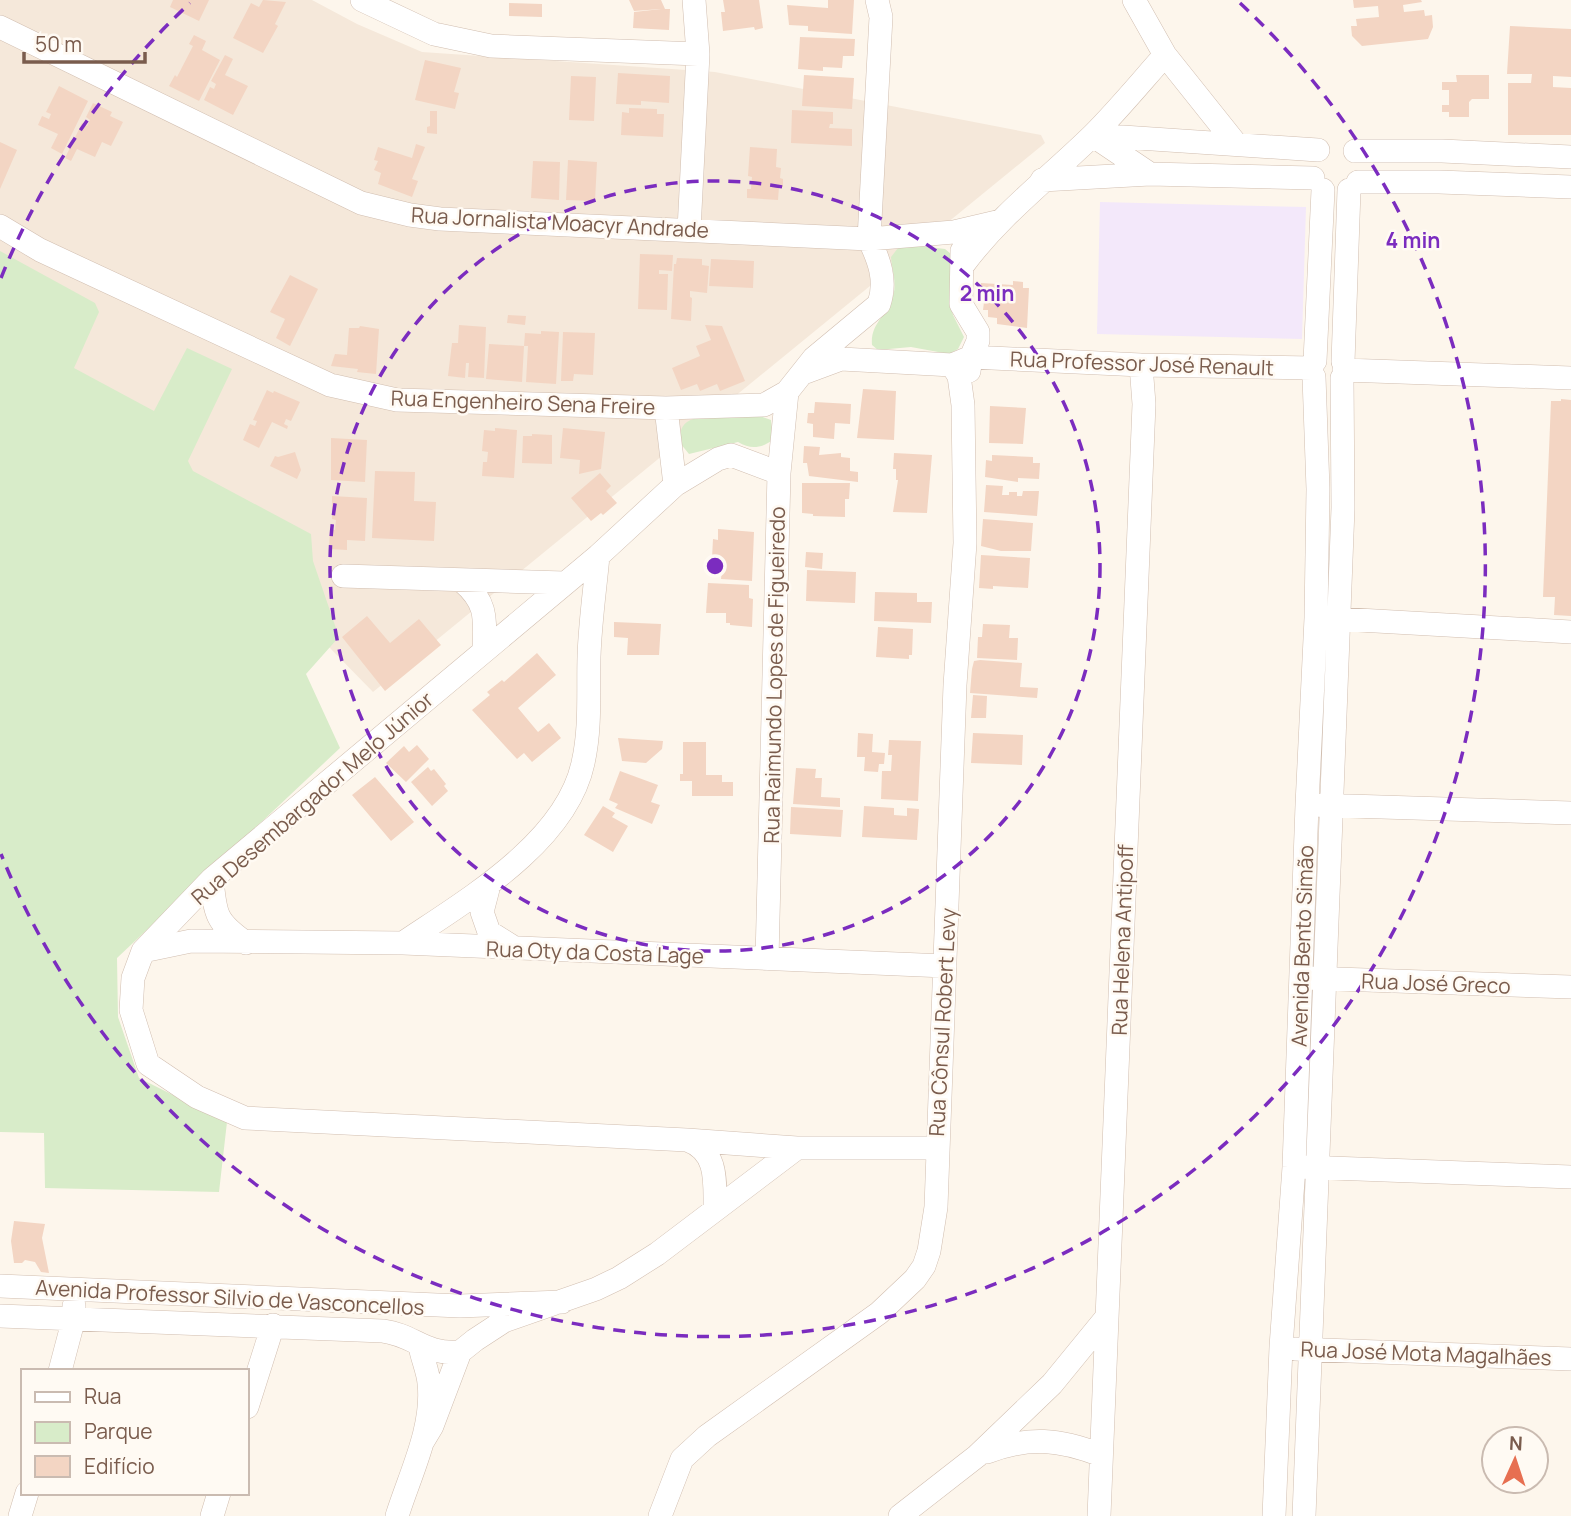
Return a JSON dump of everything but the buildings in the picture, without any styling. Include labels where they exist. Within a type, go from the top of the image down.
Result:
[{"type":"street","points":[[362,0],[434,34],[491,46],[698,54]]},
{"type":"street","points":[[689,230],[698,54],[694,0]]},
{"type":"street","points":[[787,392],[814,358],[879,304],[883,291],[879,261],[869,239],[880,17],[877,0]]},
{"type":"street","points":[[1134,0],[1165,55],[1236,144]]},
{"type":"street","name":"Rua Jornalista Moacyr Andrade","points":[[0,27],[361,203],[410,215],[440,219],[869,239],[954,232],[1001,221]]},
{"type":"street","points":[[963,265],[978,244],[1042,180],[1093,135],[1165,55]]},
{"type":"street","points":[[1093,135],[1318,150]]},
{"type":"street","points":[[1093,135],[1150,174]]},
{"type":"street","points":[[1318,184],[1311,163],[1318,150],[1328,144],[1340,143],[1355,151],[1442,151],[1571,157]]},
{"type":"street","points":[[1353,186],[1361,173],[1362,164],[1355,151]]},
{"type":"street","points":[[1042,180],[1150,174],[1318,184],[1340,193],[1353,186],[1439,182],[1571,187]]},
{"type":"street","name":"Avenida Bento Simão","points":[[1312,978],[1331,806],[1327,619],[1318,489],[1314,369],[1318,184]]},
{"type":"street","name":"Avenida Bento Simão","points":[[1304,1516],[1310,1350],[1306,1167],[1312,978],[1307,805],[1327,619],[1343,508],[1343,370],[1353,186]]},
{"type":"street","name":"Rua Engenheiro Sena Freire","points":[[0,226],[40,250],[330,385],[397,400],[666,408],[764,405],[787,392]]},
{"type":"street","points":[[954,232],[963,254],[961,304],[978,332],[978,341],[961,361]]},
{"type":"street","points":[[879,261],[896,236]]},
{"type":"street","points":[[861,320],[859,335],[870,361]]},
{"type":"street","name":"Rua Professor José Renault","points":[[803,373],[841,359],[1314,369],[1321,355],[1329,353],[1337,356],[1343,370]]},
{"type":"street","name":"Rua Cônsul Robert Levy","points":[[667,1511],[682,1459],[706,1436],[879,1313],[915,1279],[924,1266],[929,1251],[936,1207],[936,1148],[956,685],[965,543],[963,405],[959,376],[961,361]]},
{"type":"street","name":"Rua Helena Antipoff","points":[[1099,1516],[1144,404],[1141,365]]},
{"type":"street","points":[[1343,370],[1571,378]]},
{"type":"street","name":"Rua Raimundo Lopes de Figueiredo","points":[[766,959],[779,473],[787,392]]},
{"type":"street","points":[[666,408],[676,485]]},
{"type":"street","name":"Rua Desembargador Melo Júnior","points":[[779,473],[731,454],[676,485],[598,556],[212,879],[143,951],[133,978],[131,1010],[148,1064],[197,1097],[245,1118],[797,1148],[936,1148]]},
{"type":"street","points":[[402,943],[489,885],[550,829],[568,800],[583,765],[588,719],[590,637],[598,556]]},
{"type":"street","points":[[343,576],[564,583]]},
{"type":"street","points":[[462,581],[478,595],[485,630],[484,651]]},
{"type":"street","points":[[1327,619],[1571,632]]},
{"type":"street","points":[[1307,805],[1571,813]]},
{"type":"street","points":[[212,879],[213,901],[218,918],[227,929],[246,943]]},
{"type":"street","points":[[489,885],[482,912],[489,932],[516,949]]},
{"type":"street","name":"Rua Oty da Costa Lage","points":[[143,951],[191,941],[402,943],[945,966]]},
{"type":"street","name":"Rua José Greco","points":[[1312,978],[1571,987]]},
{"type":"street","points":[[687,1140],[699,1144],[710,1160],[715,1180],[715,1209]]},
{"type":"street","points":[[397,1516],[423,1441],[467,1346],[504,1321],[562,1302],[619,1278],[657,1254],[797,1148]]},
{"type":"street","points":[[1306,1167],[1571,1177]]},
{"type":"street","name":"Avenida Bento Simão","points":[[1274,1516],[1281,1347],[1306,1167]]},
{"type":"street","name":"Avenida Professor Silvio de Vasconcellos","points":[[0,1286],[460,1306],[562,1302]]},
{"type":"street","points":[[61,1369],[74,1318],[73,1289]]},
{"type":"street","points":[[460,1306],[467,1346]]},
{"type":"street","name":"Avenida Professor Silvio de Vasconcellos","points":[[0,1316],[273,1325],[391,1332],[438,1352],[467,1346]]},
{"type":"street","points":[[912,1512],[977,1456],[1052,1384],[1106,1318]]},
{"type":"street","points":[[248,1404],[273,1325]]},
{"type":"street","points":[[419,1346],[429,1380],[430,1395],[423,1441]]},
{"type":"street","name":"Rua José Mota Magalhães","points":[[1281,1347],[1571,1359]]},
{"type":"street","points":[[977,1456],[1011,1443],[1043,1440],[1072,1444],[1101,1455]]},
{"type":"street","points":[[404,1493],[416,1516]]},
{"type":"street","points":[[20,1516],[26,1495]]},
{"type":"street","points":[[212,1516],[218,1495]]},
{"type":"shaded area","points":[[0,0],[312,0],[357,24],[422,52],[715,72],[1041,135],[1045,143],[373,692],[56,368],[0,297]]},
{"type":"shaded area","points":[[1100,202],[1306,207],[1302,339],[1097,334]]},
{"type":"green space","points":[[913,245],[945,249],[951,254],[950,299],[953,315],[964,337],[958,349],[949,354],[911,347],[878,350],[872,345],[876,325],[893,296],[891,257],[898,248]]},
{"type":"green space","points":[[0,251],[95,303],[99,312],[74,368],[154,411],[187,348],[232,369],[188,461],[193,471],[311,534],[313,561],[339,637],[306,674],[340,748],[117,958],[118,1017],[139,1078],[227,1122],[219,1192],[45,1188],[44,1133],[0,1132]]},
{"type":"green space","points":[[733,415],[760,416],[771,420],[773,440],[764,445],[752,447],[738,442],[689,454],[680,443],[683,426],[693,419]]}]
